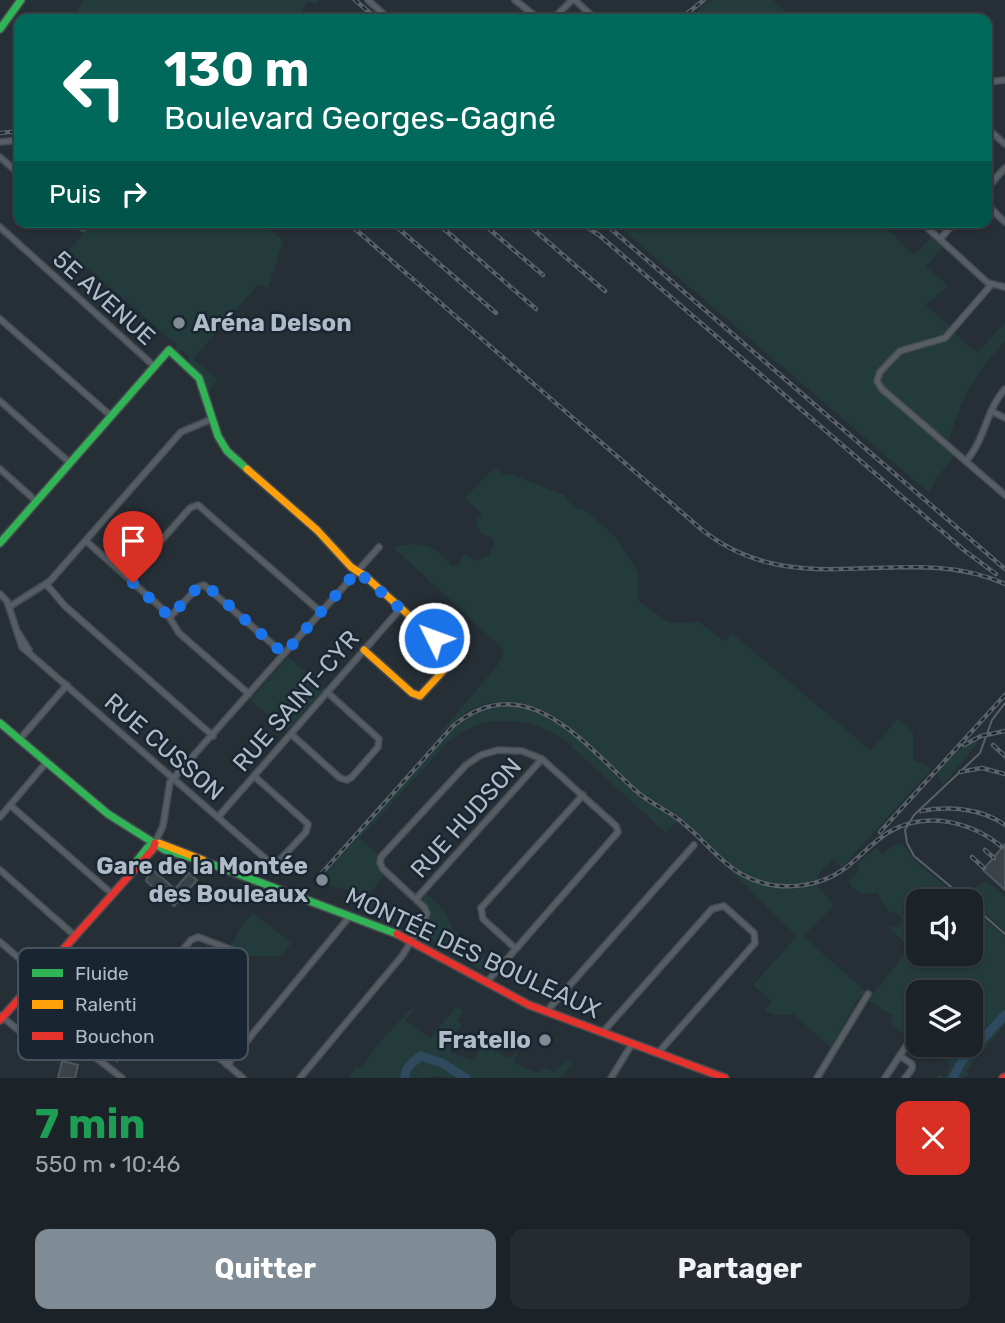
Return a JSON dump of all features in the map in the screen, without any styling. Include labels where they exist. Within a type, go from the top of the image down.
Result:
[{"type":"street","points":[[0,29],[21,0]]},
{"type":"street","points":[[368,0],[383,14]]},
{"type":"street","points":[[515,0],[533,14]]},
{"type":"street","points":[[558,14],[573,0],[589,14]]},
{"type":"street","points":[[0,157],[14,170]]},
{"type":"street","points":[[992,182],[1005,168]]},
{"type":"street","points":[[992,210],[1005,222]]},
{"type":"street","name":"5E AVENUE","points":[[0,227],[155,366]]},
{"type":"street","points":[[928,228],[991,285],[1005,287]]},
{"type":"street","points":[[940,239],[950,228]]},
{"type":"street","points":[[991,285],[945,338],[901,351],[880,372],[877,381],[882,389],[1005,495]]},
{"type":"street","points":[[0,319],[111,416]]},
{"type":"street","points":[[1,540],[169,350],[199,378],[220,440],[227,450],[454,657],[452,664],[422,696],[414,694],[364,650]]},
{"type":"street","points":[[966,461],[982,438],[991,411],[1005,389]]},
{"type":"street","points":[[0,401],[70,463]]},
{"type":"street","points":[[991,411],[1005,418]]},
{"type":"street","points":[[9,607],[46,584],[179,433],[212,419]]},
{"type":"street","points":[[0,469],[36,501]]},
{"type":"street","points":[[128,578],[190,508],[196,505],[321,612]]},
{"type":"street","points":[[86,541],[170,617],[179,633],[249,694]]},
{"type":"street","points":[[63,948],[153,849],[163,826],[169,787],[176,778],[379,547]]},
{"type":"street","points":[[46,584],[65,606],[213,736]]},
{"type":"street","points":[[170,617],[198,587],[204,585],[284,654]]},
{"type":"street","name":"RUE CUSSON","points":[[0,594],[9,607],[20,645],[273,864],[280,862],[306,832],[308,824],[254,776]]},
{"type":"street","name":"RUE SAINT-CYR","points":[[218,817],[401,608]]},
{"type":"street","points":[[19,740],[67,685]]},
{"type":"street","points":[[291,734],[340,778],[347,780],[378,747],[379,739],[327,692]]},
{"type":"street","name":"MONTÉE DES BOULEAUX","points":[[0,723],[114,818],[165,850],[206,862],[414,941],[486,983],[546,1012],[657,1053],[706,1075],[725,1078]]},
{"type":"street","points":[[300,1078],[414,941],[427,912],[380,866],[384,854],[461,769],[475,758],[492,751],[509,749],[542,759],[616,826],[617,835],[486,983]]},
{"type":"street","name":"RUE HUDSON","points":[[416,899],[542,759]]},
{"type":"street","points":[[0,817],[46,763]]},
{"type":"street","points":[[515,948],[483,919],[481,908],[583,795]]},
{"type":"street","points":[[10,805],[111,893]]},
{"type":"street","points":[[546,1012],[694,845]]},
{"type":"street","points":[[0,870],[74,935]]},
{"type":"street","points":[[602,1033],[712,909],[724,906],[752,930],[755,943],[657,1053]]},
{"type":"street","points":[[248,1040],[350,916]]},
{"type":"street","points":[[185,948],[193,938],[227,948]]},
{"type":"street","points":[[0,942],[18,957]]},
{"type":"street","points":[[816,1076],[869,994]]},
{"type":"street","points":[[18,999],[1,1018],[18,1031]]},
{"type":"street","points":[[611,1078],[632,1044]]},
{"type":"street","points":[[885,1078],[906,1047]]},
{"type":"street","points":[[900,1056],[911,1062],[913,1067],[905,1078]]},
{"type":"street","points":[[99,1060],[122,1078]]},
{"type":"street","points":[[221,1060],[243,1078]]},
{"type":"street","points":[[227,1065],[231,1060]]},
{"type":"green space","points":[[84,0],[319,0],[316,4],[307,1],[302,12],[305,14],[74,14]]},
{"type":"green space","points":[[711,0],[773,0],[788,14],[693,14]]},
{"type":"green space","points":[[269,228],[283,241],[268,287],[258,285],[193,359],[218,379],[208,391],[202,376],[188,359],[190,357],[182,350],[176,352],[176,344],[68,251],[84,234],[79,230]]},
{"type":"green space","points":[[621,228],[885,228],[914,255],[932,237],[943,247],[926,266],[948,286],[926,305],[951,327],[939,338],[899,348],[876,372],[874,381],[878,389],[954,456],[929,493]]},
{"type":"green space","points":[[1005,323],[1005,341],[970,388],[948,442],[880,382],[883,370],[899,356],[934,344],[954,333],[977,353]]},
{"type":"green space","points":[[495,467],[504,475],[511,474],[564,495],[573,507],[587,511],[615,537],[638,572],[638,601],[670,623],[699,622],[724,641],[733,634],[871,751],[898,718],[913,732],[914,761],[929,766],[930,771],[842,867],[832,858],[817,877],[819,888],[834,905],[803,936],[866,992],[858,999],[831,1047],[793,1014],[774,1015],[765,1010],[772,1002],[753,985],[797,936],[719,860],[721,856],[692,828],[642,794],[587,742],[547,712],[525,704],[501,701],[476,707],[442,733],[388,793],[498,665],[504,650],[393,547],[413,544],[427,546],[439,553],[452,567],[459,564],[463,554],[477,561],[489,555],[494,544],[493,539],[480,532],[475,522],[482,514],[465,498]]},
{"type":"green space","points":[[288,657],[325,688],[287,731],[250,700]]},
{"type":"green space","points":[[501,706],[522,708],[559,724],[592,751],[637,795],[677,821],[666,833],[563,739],[549,731],[534,725],[504,721],[474,726],[447,743],[360,838],[379,856],[377,865],[385,875],[367,896],[398,923],[414,930],[357,910],[362,895],[327,884],[323,876],[347,850],[350,842],[460,722],[478,712]]},
{"type":"green space","points":[[973,741],[978,742],[943,785],[936,772],[955,753]]},
{"type":"green space","points":[[902,843],[914,860],[949,889],[906,889],[906,944],[887,926],[900,927],[900,915],[887,910],[877,893],[861,893],[848,882],[859,870],[856,865],[877,847],[882,855],[887,849]]},
{"type":"green space","points":[[984,882],[989,883],[1005,896],[1005,931],[983,911],[983,889],[974,889]]},
{"type":"green space","points":[[426,893],[443,909],[452,928],[494,968],[490,972],[477,968],[421,933],[430,913],[423,899]]},
{"type":"green space","points":[[253,913],[292,943],[281,956],[248,956],[248,948],[231,946],[241,926]]},
{"type":"green space","points":[[983,918],[1005,937],[1005,1024],[983,1051],[983,980],[906,980],[904,1034],[890,1022],[893,1016],[868,1000],[906,952],[906,966],[983,966]]},
{"type":"green space","points":[[456,1007],[464,1010],[457,1021],[462,1025],[449,1040],[454,1044],[450,1049],[451,1053],[472,1060],[485,1044],[508,1058],[519,1051],[514,1063],[538,1073],[543,1068],[554,1072],[568,1059],[574,1063],[559,1078],[447,1078],[436,1075],[430,1078],[408,1078],[410,1067],[421,1060],[423,1055],[404,1067],[403,1078],[348,1078],[357,1066],[361,1069],[379,1043],[412,1008],[414,1010],[405,1020],[430,1038]]},
{"type":"green space","points":[[940,1057],[978,1057],[966,1071],[968,1074],[965,1078],[937,1078],[940,1074],[945,1077],[951,1066]]},
{"type":"building","points":[[1005,844],[1005,890],[983,870]]},
{"type":"building","points":[[150,871],[154,871],[175,889],[189,873],[197,880],[174,906],[146,881]]},
{"type":"building","points":[[62,1061],[78,1065],[75,1078],[58,1078]]},
{"type":"waterway","points":[[953,1078],[962,1061],[1005,1015]]},
{"type":"waterway","points":[[405,1078],[408,1068],[421,1056],[442,1063],[466,1078]]},
{"type":"tram line","points":[[954,889],[914,856],[907,843],[905,830],[914,815],[980,753],[992,720],[1005,703]]},
{"type":"tram line","points":[[983,915],[1005,934]]},
{"type":"railway","points":[[355,0],[371,14]]},
{"type":"railway","points":[[686,14],[704,0]]},
{"type":"railway","points":[[0,133],[14,132]]},
{"type":"railway","points":[[354,228],[701,529],[738,552],[775,564],[813,569],[929,567],[967,572],[1005,584]]},
{"type":"railway","points":[[398,228],[496,313]]},
{"type":"railway","points":[[443,228],[536,309]]},
{"type":"railway","points":[[488,228],[543,275]]},
{"type":"railway","points":[[532,228],[605,291]]},
{"type":"railway","points":[[588,228],[965,551],[996,574]]},
{"type":"railway","points":[[610,228],[1005,569]]},
{"type":"railway","points":[[880,832],[1005,695]]},
{"type":"railway","points":[[322,873],[453,726],[480,710],[505,704],[529,708],[552,718],[595,752],[641,795],[683,823],[735,870],[756,881],[797,886],[824,880],[848,866],[889,832],[918,822],[933,820],[963,825],[1002,847]]},
{"type":"railway","points":[[964,745],[981,736],[1005,731]]},
{"type":"railway","points":[[993,745],[1005,756]]},
{"type":"railway","points":[[960,772],[982,768],[1005,774]]},
{"type":"railway","points":[[921,811],[965,810],[986,815],[1005,825]]},
{"type":"railway","points":[[985,850],[994,858]]},
{"type":"railway","points":[[972,857],[984,868]]},
{"type":"traffic: fast","points":[[0,29],[21,0]]},
{"type":"traffic: fast","points":[[0,543],[169,350],[199,378],[218,436],[227,451],[247,469]]},
{"type":"traffic: fast","points":[[0,723],[108,814],[165,850],[214,865],[397,934]]},
{"type":"traffic: fast","points":[[132,867],[148,847],[155,843]]},
{"type":"traffic: slow","points":[[247,469],[317,530],[351,567],[365,576],[451,653],[454,659],[420,696],[412,693],[364,650]]},
{"type":"traffic: slow","points":[[159,843],[203,860]]},
{"type":"traffic: jam","points":[[64,948],[153,849],[155,843]]},
{"type":"traffic: jam","points":[[397,934],[529,1005],[725,1078]]},
{"type":"traffic: jam","points":[[0,1020],[18,1000]]},
{"type":"place","name":"Aréna Delson","points":[[179,323]]},
{"type":"place","name":"Gare de la Montée des Bouleaux","points":[[322,880]]},
{"type":"place","name":"Fratello","points":[[545,1040]]},
{"type":"route","points":[[133,583],[170,617],[198,587],[207,586],[284,654],[357,571],[434,638]]}]
